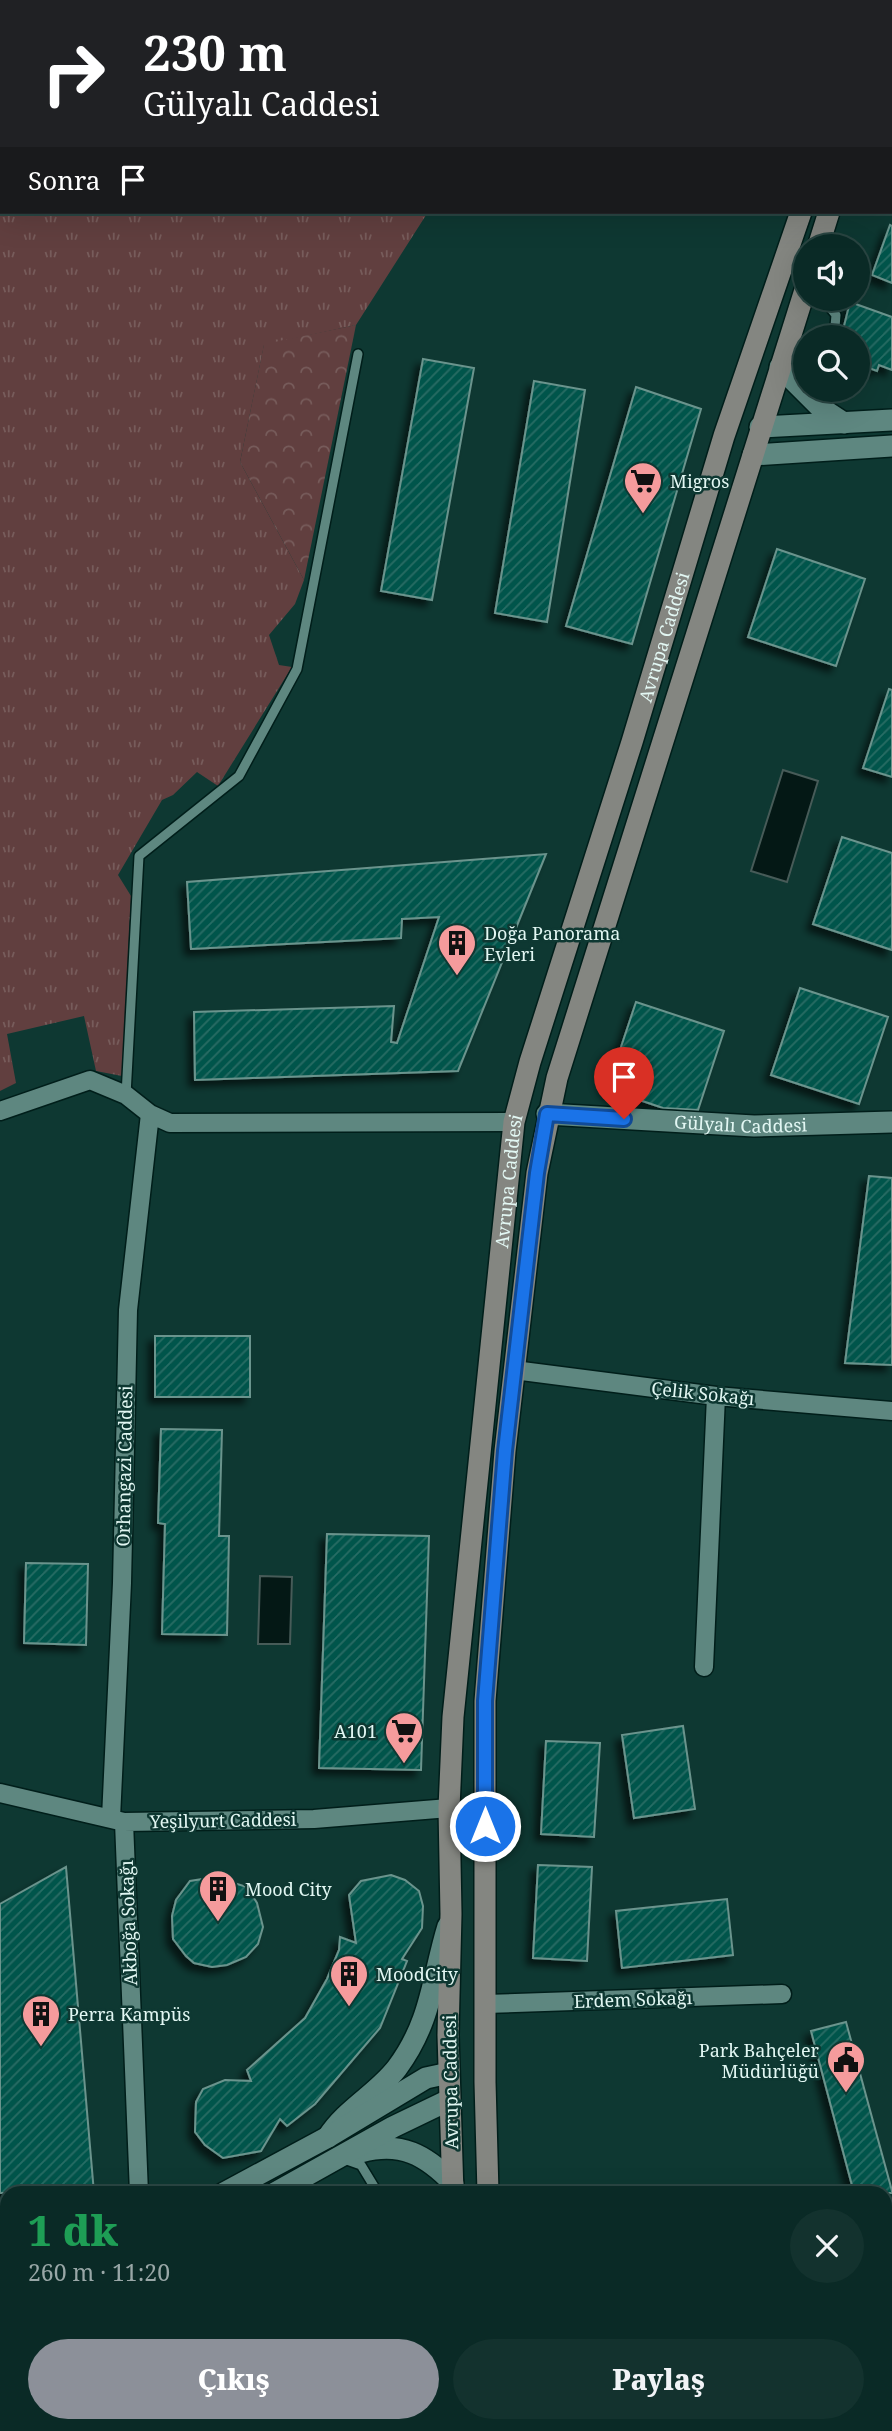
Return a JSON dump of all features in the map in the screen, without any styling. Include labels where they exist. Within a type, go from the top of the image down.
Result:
[{"type":"main road","name":"Avrupa Caddesi","points":[[453,2186],[449,2100],[449,1808],[464,1589],[514,1122],[530,1062],[632,742],[724,436],[800,214]]},
{"type":"main road","points":[[822,234],[828,214]]},
{"type":"main road","name":"Avrupa Caddesi","points":[[488,2186],[485,2082],[485,1701],[514,1370],[547,1114],[798,311]]},
{"type":"main road","points":[[753,455],[732,446],[724,436],[739,429],[760,427]]},
{"type":"main road","points":[[449,2073],[477,2077],[485,2082]]},
{"type":"main road","points":[[449,2100],[485,2082]]},
{"type":"street","points":[[780,367],[821,408],[844,423]]},
{"type":"street","points":[[760,427],[892,421]]},
{"type":"street","points":[[753,455],[892,446]]},
{"type":"street","points":[[0,1111],[90,1080],[125,1095],[150,1114],[170,1123],[514,1122]]},
{"type":"street","name":"Orhangazi Caddesi","points":[[117,1820],[128,1310],[150,1114]]},
{"type":"street","name":"Gülyalı Caddesi","points":[[547,1114],[754,1126],[892,1122]]},
{"type":"street","name":"Çelik Sokağı","points":[[514,1370],[716,1396],[892,1411]]},
{"type":"street","points":[[704,1667],[716,1396]]},
{"type":"street","name":"Yeşilyurt Caddesi","points":[[0,1793],[117,1820],[314,1819],[449,1808]]},
{"type":"street","name":"Akboğa Sokağı","points":[[117,1820],[139,2186]]},
{"type":"street","points":[[328,2137],[337,2123],[372,2096],[396,2069],[415,2040],[427,2015],[439,1954],[451,1914]]},
{"type":"street","name":"Erdem Sokağı","points":[[485,2004],[782,1994]]},
{"type":"street","points":[[237,2186],[328,2137],[426,2078],[449,2073]]},
{"type":"street","points":[[288,2186],[449,2100]]},
{"type":"street","points":[[339,2158],[378,2147],[405,2149],[434,2164],[451,2186]]},
{"type":"lane","points":[[125,1095],[139,856],[239,776],[297,670],[358,354]]},
{"type":"lane","points":[[780,367],[793,367]]},
{"type":"lane","points":[[339,2158],[361,2165],[374,2186]]},
{"type":"green space","points":[[0,214],[427,214],[356,325],[264,345],[240,462],[304,580],[295,604],[269,635],[279,665],[292,667],[218,786],[197,772],[173,795],[162,800],[118,875],[131,896],[122,1076],[96,1071],[84,1016],[7,1034],[16,1083],[0,1091]]},
{"type":"green space","points":[[356,325],[304,580],[240,462],[264,344]]},
{"type":"shaded area","points":[[783,770],[818,781],[787,882],[751,871]]},
{"type":"shaded area","points":[[260,1576],[292,1577],[290,1644],[258,1644]]},
{"type":"building","points":[[890,225],[892,226],[892,283],[872,275]]},
{"type":"building","points":[[870,309],[892,317],[892,370],[879,365],[877,371],[870,368],[870,325],[844,325],[848,311]]},
{"type":"building","points":[[423,359],[474,368],[432,600],[381,591]]},
{"type":"building","points":[[534,381],[585,390],[547,622],[495,613]]},
{"type":"building","points":[[636,387],[701,409],[632,644],[566,626]]},
{"type":"building","points":[[777,549],[865,579],[836,666],[748,637]]},
{"type":"building","points":[[889,689],[892,690],[892,777],[863,768]]},
{"type":"building","points":[[842,837],[892,853],[892,950],[813,924]]},
{"type":"building","name":"Doğa Panorama Evleri","points":[[546,854],[458,1071],[195,1080],[194,1012],[394,1006],[391,1042],[397,1043],[439,917],[402,919],[401,938],[191,949],[187,882]]},
{"type":"building","points":[[800,988],[888,1017],[859,1104],[771,1075]]},
{"type":"building","points":[[636,1002],[724,1031],[698,1110],[663,1108],[607,1089]]},
{"type":"building","points":[[869,1176],[892,1178],[892,1365],[845,1363]]},
{"type":"building","points":[[155,1336],[250,1336],[250,1397],[155,1397]]},
{"type":"building","points":[[161,1429],[222,1430],[219,1536],[229,1536],[227,1635],[162,1634],[165,1524],[158,1523]]},
{"type":"building","points":[[327,1534],[429,1536],[421,1770],[319,1768]]},
{"type":"building","points":[[26,1563],[88,1564],[86,1645],[24,1643]]},
{"type":"building","points":[[683,1726],[695,1809],[634,1818],[622,1735]]},
{"type":"building","points":[[546,1741],[600,1743],[594,1837],[541,1834]]},
{"type":"building","points":[[538,1865],[592,1867],[587,1961],[533,1958]]},
{"type":"building","name":"Perra Kampüs","points":[[66,1867],[93,2186],[0,2186],[0,1904]]},
{"type":"building","name":"MoodCity","points":[[391,1875],[405,1880],[419,1891],[423,1906],[422,1928],[402,1959],[407,1961],[380,2028],[315,2104],[287,2126],[280,2119],[261,2151],[223,2158],[205,2145],[195,2132],[196,2102],[203,2089],[225,2080],[251,2081],[247,2070],[305,2018],[327,1979],[339,1950],[340,1937],[356,1943],[349,1895],[361,1881]]},
{"type":"building","name":"Mood City","points":[[215,1877],[247,1887],[257,1903],[263,1927],[258,1944],[246,1957],[227,1965],[212,1967],[194,1963],[186,1956],[173,1939],[172,1916],[176,1900],[190,1881]]},
{"type":"building","points":[[727,1899],[733,1955],[622,1968],[616,1911]]},
{"type":"building","points":[[846,2022],[890,2186],[852,2186],[811,2031]]},
{"type":"place","name":"Migros","points":[[643,515]]},
{"type":"place","name":"Doğa Panorama Evleri","points":[[457,977]]},
{"type":"place","name":"A101","points":[[404,1765]]},
{"type":"place","name":"Mood City","points":[[218,1923]]},
{"type":"place","name":"MoodCity","points":[[349,2008]]},
{"type":"place","name":"Perra Kampüs","points":[[41,2048]]},
{"type":"place","name":"Park Bahçeler Müdürlüğü","points":[[846,2094]]},
{"type":"route","points":[[485,1826],[485,1701],[505,1451],[537,1173],[547,1114],[624,1119]]}]
